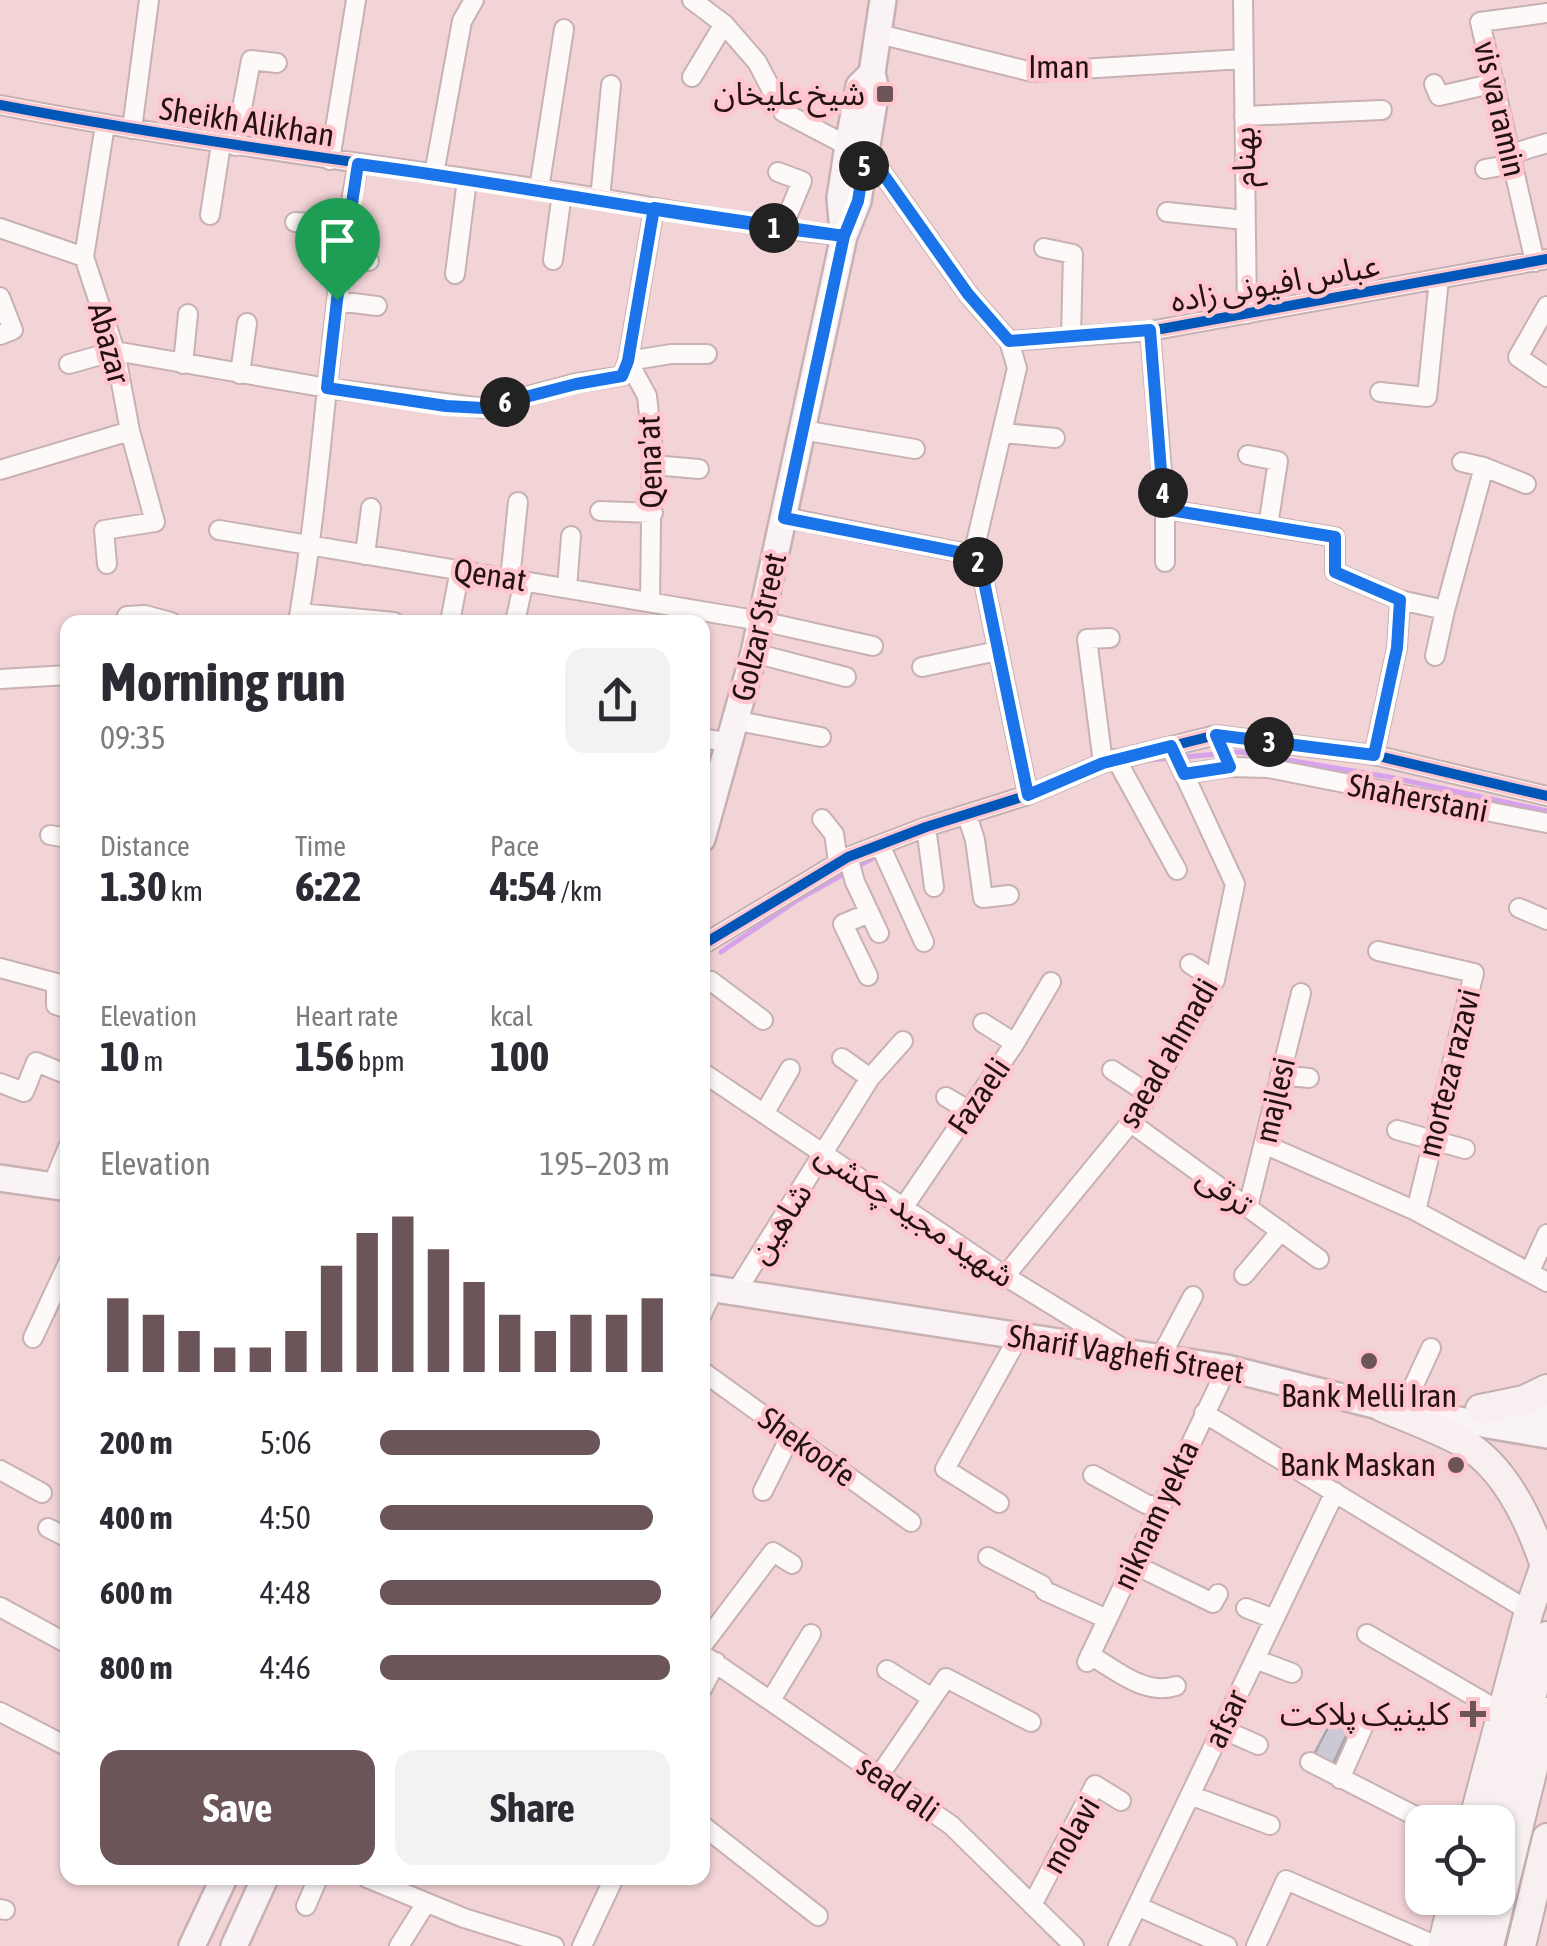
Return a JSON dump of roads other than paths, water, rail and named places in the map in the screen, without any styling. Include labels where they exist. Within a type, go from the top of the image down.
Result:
[{"type":"main road","name":"Golzar Street","points":[[710,812],[754,653],[844,236],[858,201],[857,148],[876,90],[872,73],[883,0]]},
{"type":"main road","points":[[0,1178],[60,1187]]},
{"type":"main road","name":"Sharif Vaghefi Street","points":[[718,1289],[1227,1368],[1394,1405],[1547,1416]]},
{"type":"main road","points":[[1480,1409],[1524,1400],[1547,1389]]},
{"type":"main road","points":[[1394,1405],[1547,1435]]},
{"type":"main road","points":[[1394,1405],[1464,1442],[1502,1478],[1546,1563],[1529,1611],[1478,1805]]},
{"type":"main road","points":[[1504,1805],[1547,1636]]},
{"type":"main road","points":[[1490,1946],[1547,1712]]},
{"type":"main road","points":[[1521,1946],[1547,1838]]},
{"type":"main road","points":[[192,1946],[221,1885]]},
{"type":"main road","points":[[234,1946],[262,1885]]},
{"type":"main road","points":[[1440,1946],[1449,1915]]},
{"type":"main road","points":[[1467,1946],[1475,1915]]},
{"type":"street","points":[[132,130],[149,0]]},
{"type":"street","points":[[330,160],[356,0]]},
{"type":"street","points":[[434,174],[462,21],[474,0]]},
{"type":"street","points":[[692,0],[724,24],[757,62],[783,112],[857,148],[968,294],[1009,341],[1017,368],[973,555]]},
{"type":"street","name":"بهنام","points":[[1243,0],[1247,314]]},
{"type":"street","name":"vis va ramin","points":[[1541,260],[1512,159],[1480,22],[1547,12]]},
{"type":"street","points":[[692,77],[724,24]]},
{"type":"street","points":[[538,188],[564,28]]},
{"type":"street","name":"Iman","points":[[879,34],[1032,72],[1243,58]]},
{"type":"street","points":[[210,214],[251,60],[277,63]]},
{"type":"street","points":[[1436,90],[1462,82],[1494,83]]},
{"type":"street","points":[[600,199],[611,85]]},
{"type":"street","name":"Sheikh Alikhan","points":[[0,105],[228,145],[538,188],[782,230],[844,236]]},
{"type":"street","points":[[1244,116],[1382,110]]},
{"type":"street","points":[[2,232],[84,256],[105,125]]},
{"type":"street","points":[[1485,169],[1547,143]]},
{"type":"street","points":[[300,615],[312,546],[346,226],[358,164]]},
{"type":"street","points":[[778,172],[802,181],[782,230]]},
{"type":"street","points":[[455,274],[467,180]]},
{"type":"street","points":[[553,260],[562,194]]},
{"type":"street","points":[[69,364],[115,351],[327,388],[483,408],[622,376],[628,361],[654,208]]},
{"type":"street","points":[[1167,212],[1245,220]]},
{"type":"street","points":[[295,222],[346,226]]},
{"type":"street","points":[[1044,248],[1073,254],[1071,337]]},
{"type":"street","name":"Abazar","points":[[84,256],[115,351],[130,430],[155,522],[104,530],[107,564]]},
{"type":"street","points":[[343,258],[370,261]]},
{"type":"street","name":"عباس افیونی زاده","points":[[1009,341],[1150,330],[1541,260]]},
{"type":"street","points":[[1380,392],[1427,397],[1439,279]]},
{"type":"street","points":[[0,297],[13,330],[0,335]]},
{"type":"street","points":[[337,300],[377,306]]},
{"type":"street","points":[[1547,306],[1518,357],[1547,377]]},
{"type":"street","points":[[183,364],[188,314]]},
{"type":"street","points":[[240,374],[247,323]]},
{"type":"street","points":[[1150,330],[1165,562]]},
{"type":"street","points":[[628,361],[671,354],[707,354]]},
{"type":"street","name":"Qena'at","points":[[628,361],[647,396],[653,466],[650,602]]},
{"type":"street","points":[[0,470],[130,430]]},
{"type":"street","points":[[802,430],[915,450]]},
{"type":"street","points":[[1004,433],[1055,438]]},
{"type":"street","points":[[1248,455],[1278,460],[1268,526]]},
{"type":"street","points":[[1462,462],[1526,484]]},
{"type":"street","points":[[653,466],[698,469]]},
{"type":"street","points":[[1435,656],[1484,467]]},
{"type":"street","points":[[514,615],[518,502]]},
{"type":"street","points":[[365,554],[371,508]]},
{"type":"street","points":[[1164,509],[1335,537],[1335,572],[1400,600],[1446,610]]},
{"type":"street","points":[[600,511],[653,513]]},
{"type":"street","points":[[784,518],[973,555],[981,567],[1028,795]]},
{"type":"street","name":"Qenat","points":[[219,530],[761,621],[873,646]]},
{"type":"street","points":[[567,588],[571,536]]},
{"type":"street","points":[[451,615],[460,570]]},
{"type":"street","points":[[1374,755],[1397,648],[1400,600]]},
{"type":"street","points":[[1110,638],[1087,639],[1109,761],[1127,778],[1177,870]]},
{"type":"street","points":[[922,666],[997,652]]},
{"type":"street","points":[[754,653],[846,676]]},
{"type":"street","points":[[0,679],[60,675]]},
{"type":"street","points":[[710,736],[734,732],[821,737]]},
{"type":"street","points":[[710,941],[843,858],[1028,795],[1109,761],[1216,735],[1230,767]]},
{"type":"street","name":"Shaherstani","points":[[1216,735],[1374,755],[1547,796]]},
{"type":"street","name":"saead ahmadi","points":[[1005,1276],[1131,1123],[1215,980],[1236,884],[1171,746]]},
{"type":"street","name":"Shaherstani","points":[[1184,774],[1230,767],[1268,768],[1547,823]]},
{"type":"street","points":[[966,814],[975,840],[974,899],[1009,895]]},
{"type":"street","points":[[822,819],[834,834],[879,933]]},
{"type":"street","points":[[926,827],[934,887]]},
{"type":"street","points":[[880,845],[924,942]]},
{"type":"street","points":[[1519,908],[1547,920]]},
{"type":"street","points":[[868,976],[843,924],[869,912]]},
{"type":"street","name":"morteza razavi","points":[[1378,951],[1474,973],[1416,1210]]},
{"type":"street","points":[[1190,964],[1215,980]]},
{"type":"street","points":[[0,968],[56,982],[56,1005],[60,1006]]},
{"type":"street","points":[[710,981],[763,1020]]},
{"type":"street","name":"Fazaeli","points":[[903,1208],[970,1111],[980,1076],[1015,1042],[1051,982]]},
{"type":"street","name":"majlesi","points":[[1248,1207],[1302,993]]},
{"type":"street","points":[[983,1023],[1015,1042]]},
{"type":"street","name":"شاهین","points":[[718,1289],[820,1162],[821,1154],[870,1078],[903,1041]]},
{"type":"street","points":[[842,1058],[870,1078]]},
{"type":"street","points":[[0,1083],[24,1092],[36,1062],[60,1071]]},
{"type":"street","points":[[764,1112],[790,1068]]},
{"type":"street","points":[[1112,1070],[1149,1094]]},
{"type":"street","points":[[1280,1075],[1309,1078]]},
{"type":"street","name":"شهید مجید چکشی","points":[[710,1078],[1005,1276],[1131,1353]]},
{"type":"street","points":[[946,1097],[970,1111]]},
{"type":"street","name":"ترقی","points":[[1131,1123],[1320,1258]]},
{"type":"street","points":[[1397,1130],[1465,1149]]},
{"type":"street","points":[[1266,1145],[1416,1210],[1547,1282]]},
{"type":"street","points":[[1244,1275],[1281,1231]]},
{"type":"street","points":[[1530,1271],[1547,1234]]},
{"type":"street","points":[[33,1338],[60,1279]]},
{"type":"street","points":[[1160,1358],[1193,1296]]},
{"type":"street","points":[[999,1503],[944,1469],[1019,1336]]},
{"type":"street","points":[[1394,1405],[1431,1348]]},
{"type":"street","name":"niknam yekta","points":[[1176,1686],[1161,1691],[1138,1690],[1088,1659],[1227,1368]]},
{"type":"street","name":"Shekoofe","points":[[710,1377],[912,1522]]},
{"type":"street","points":[[1204,1413],[1529,1611]]},
{"type":"street","points":[[764,1491],[791,1435]]},
{"type":"street","points":[[0,1470],[42,1494]]},
{"type":"street","points":[[1093,1476],[1146,1504],[1160,1507]]},
{"type":"street","name":"afsar","points":[[1118,1946],[1335,1492]]},
{"type":"street","points":[[48,1528],[60,1534]]},
{"type":"street","points":[[710,1649],[773,1552],[792,1564]]},
{"type":"street","points":[[988,1557],[1042,1585],[1045,1591],[1107,1619]]},
{"type":"street","points":[[1133,1564],[1214,1602],[1218,1594]]},
{"type":"street","points":[[0,1606],[60,1640]]},
{"type":"street","points":[[1246,1608],[1274,1619]]},
{"type":"street","points":[[771,1700],[812,1634]]},
{"type":"street","points":[[1367,1634],[1501,1712]]},
{"type":"street","name":"sead ali","points":[[710,1656],[951,1826],[1074,1946]]},
{"type":"street","points":[[1255,1659],[1292,1674]]},
{"type":"street","points":[[887,1670],[932,1698]]},
{"type":"street","points":[[879,1776],[946,1678],[1031,1722]]},
{"type":"street","points":[[0,1712],[60,1743]]},
{"type":"street","points":[[1340,1779],[1363,1727]]},
{"type":"street","points":[[1222,1729],[1258,1745]]},
{"type":"street","points":[[1310,1762],[1405,1812]]},
{"type":"street","name":"molavi","points":[[1032,1905],[1095,1786],[1120,1801]]},
{"type":"street","points":[[1190,1795],[1270,1825]]},
{"type":"street","points":[[710,1830],[818,1916]]},
{"type":"street","points":[[1256,1946],[1286,1880],[1440,1946]]},
{"type":"street","points":[[306,1906],[315,1885]]},
{"type":"street","points":[[582,1946],[611,1885]]},
{"type":"street","points":[[410,1886],[426,1903],[554,1946]]},
{"type":"street","points":[[400,1946],[426,1903]]},
{"type":"street","points":[[1137,1906],[1227,1946]]},
{"type":"waterway","points":[[1149,760],[1240,752],[1389,777],[1547,811]]},
{"type":"waterway","points":[[721,952],[799,899],[880,854]]},
{"type":"place","name":"شیخ علیخان","points":[[885,94]]},
{"type":"place","name":"Bank Melli Iran","points":[[1369,1361]]},
{"type":"place","name":"Bank Maskan","points":[[1456,1465]]},
{"type":"place","name":"کلینیک پلاکت","points":[[1473,1714]]}]
